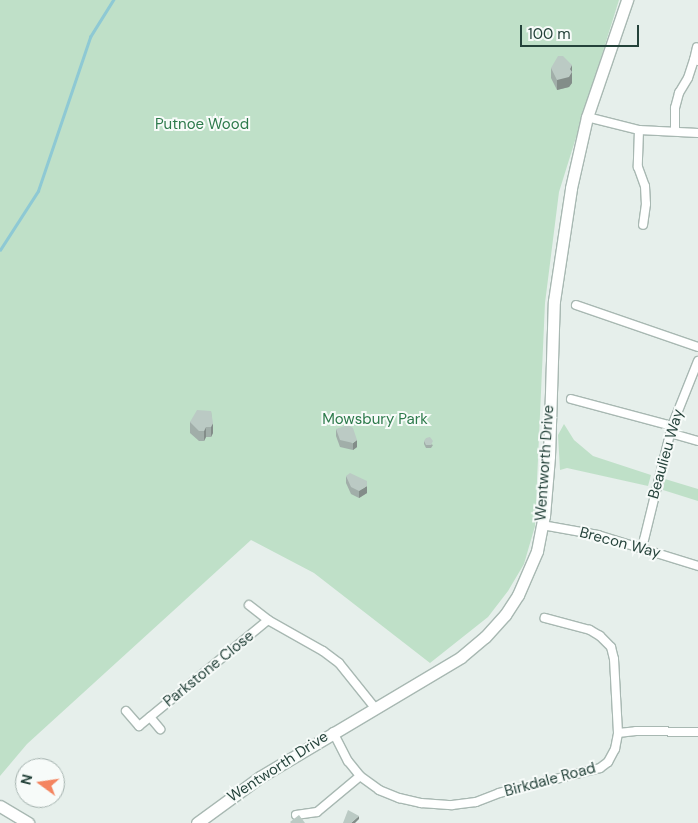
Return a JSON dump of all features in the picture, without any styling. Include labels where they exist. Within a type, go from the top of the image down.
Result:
[{"type":"street","name":"Wentworth Drive","points":[[197,823],[260,777],[462,657],[505,615],[529,575],[537,551],[542,525],[549,456],[554,301],[570,188],[587,117],[628,0]]},
{"type":"street","points":[[675,131],[675,108],[696,60],[697,47]]},
{"type":"street","points":[[587,117],[639,130],[698,134]]},
{"type":"street","points":[[639,130],[638,167],[645,186],[646,204],[642,225]]},
{"type":"street","points":[[576,304],[698,348]]},
{"type":"street","name":"Beaulieu Way","points":[[642,548],[671,429],[698,361]]},
{"type":"street","points":[[571,399],[671,429],[698,441]]},
{"type":"street","name":"Brecon Way","points":[[542,525],[598,535],[698,566]]},
{"type":"street","name":"Parkstone Close","points":[[249,605],[268,620],[323,651],[339,663],[375,708]]},
{"type":"street","name":"Birkdale Road","points":[[333,732],[348,761],[360,776],[379,790],[399,798],[441,805],[476,802],[499,793],[600,768],[608,762],[615,749],[618,733],[614,659],[610,647],[600,636],[590,630],[545,618]]},
{"type":"street","name":"Parkstone Close","points":[[126,712],[139,726],[239,646],[268,620]]},
{"type":"street","name":"Parkstone Close","points":[[150,717],[160,729]]},
{"type":"street","points":[[618,733],[644,731],[698,732]]},
{"type":"street","points":[[296,815],[319,816],[360,776]]},
{"type":"street","points":[[0,806],[28,823]]},
{"type":"green space","name":"Mowsbury Park","points":[[0,0],[619,0],[559,192],[545,303],[535,526],[524,564],[508,591],[488,617],[430,663],[314,573],[251,540],[27,744],[0,776]]},
{"type":"green space","points":[[564,424],[574,440],[593,456],[651,475],[648,486],[567,468],[560,470],[558,435]]},
{"type":"green space","points":[[665,479],[698,489],[698,501],[663,490]]},
{"type":"building","points":[[558,56],[563,56],[572,65],[570,69],[572,72],[569,77],[557,80],[551,68]]},
{"type":"building","points":[[197,410],[211,411],[213,423],[211,427],[206,427],[204,431],[199,431],[190,422]]},
{"type":"building","points":[[348,425],[353,428],[357,440],[353,443],[340,440],[336,429]]},
{"type":"building","points":[[430,437],[433,441],[431,445],[426,445],[424,441]]},
{"type":"building","points":[[350,473],[367,481],[367,486],[359,491],[351,487],[346,476]]},
{"type":"building","points":[[348,810],[359,816],[351,823],[343,823]]},
{"type":"building","points":[[299,815],[305,823],[290,822]]},
{"type":"waterway","points":[[0,250],[38,191],[90,37],[113,0]]},
{"type":"park label","name":"Putnoe Wood","points":[[202,125]]}]
